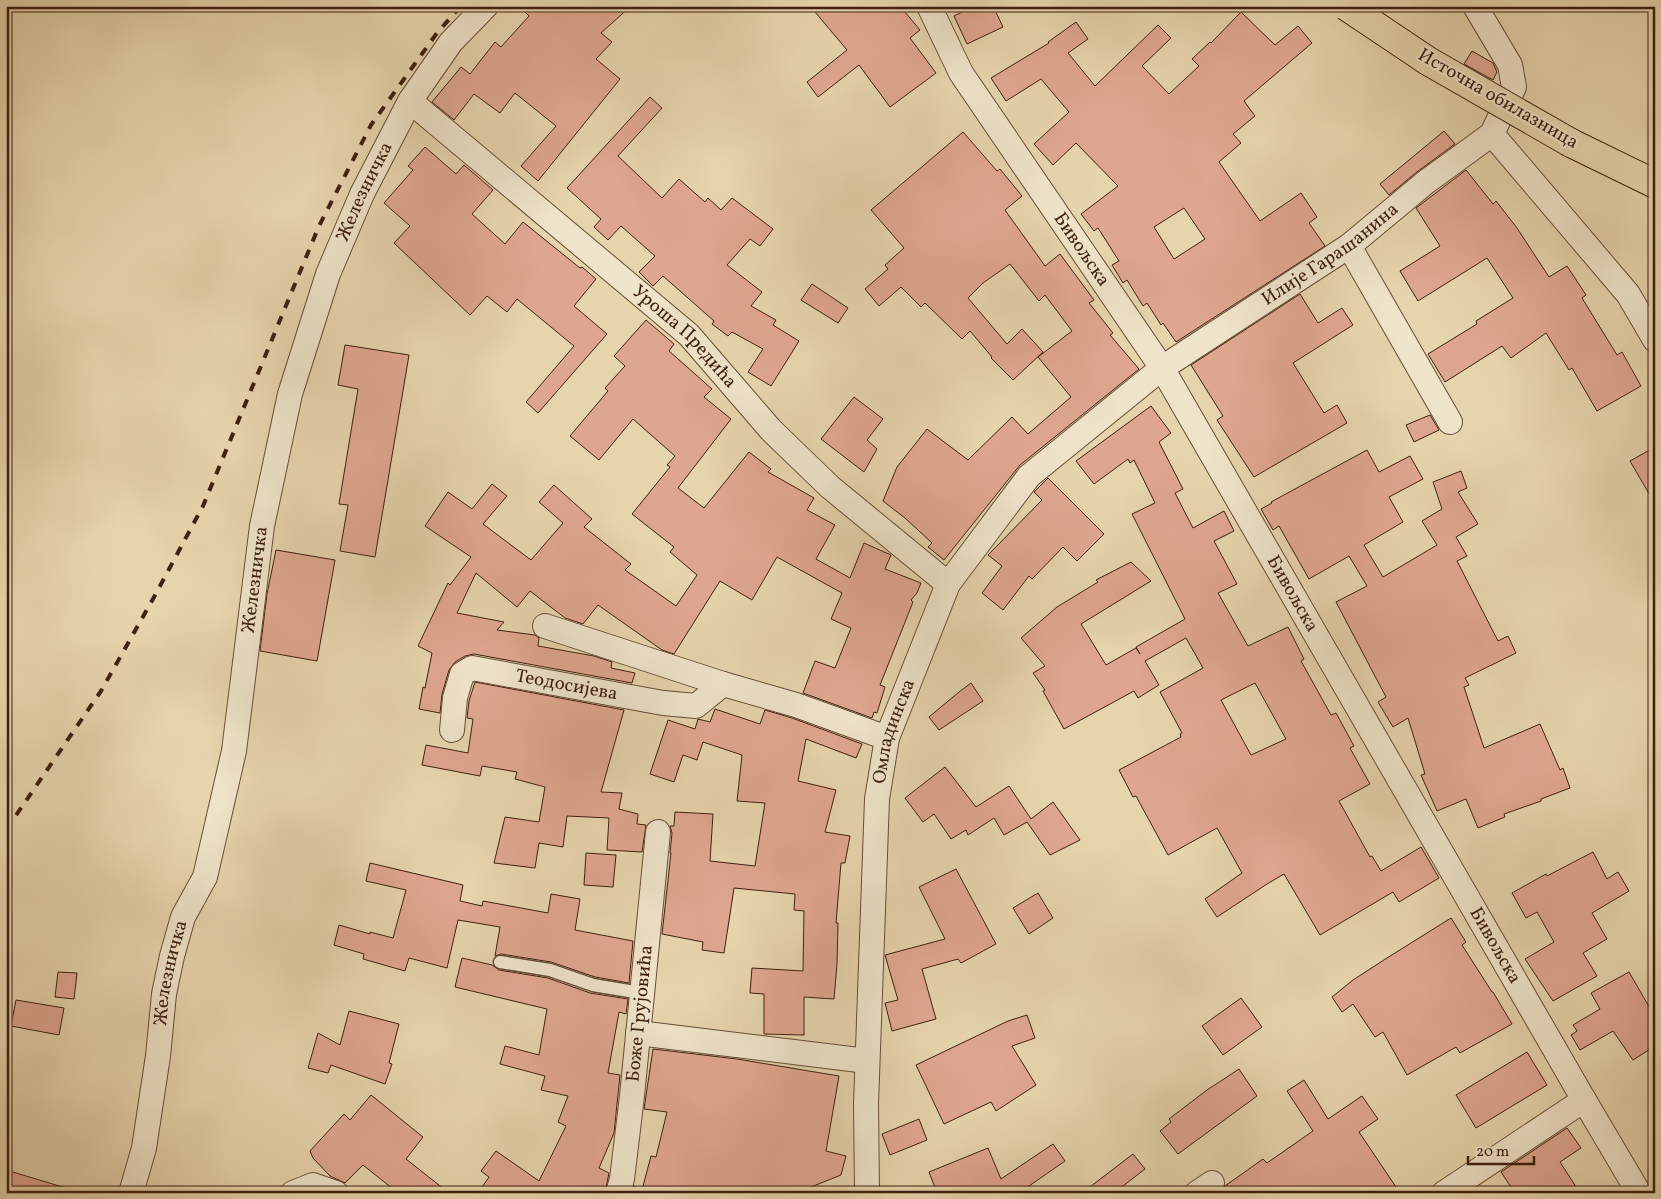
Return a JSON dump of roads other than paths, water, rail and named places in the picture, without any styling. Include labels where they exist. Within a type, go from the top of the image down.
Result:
[{"type":"main road","name":"Источна обилазница","points":[[1346,6],[1428,61],[1571,143],[1655,184]]},
{"type":"street","name":"Железничка","points":[[131,1193],[144,1148],[158,1056],[164,994],[172,956],[183,918],[205,878],[234,751],[262,526],[290,394],[328,274],[362,194],[410,101],[452,42],[486,6]]},
{"type":"street","name":"Бивољска","points":[[929,6],[960,73],[1162,368],[1639,1193]]},
{"type":"street","name":"Илије Гарашанина","points":[[1162,368],[1349,246],[1426,182],[1492,134],[1514,88],[1510,65],[1475,6]]},
{"type":"street","name":"Уроша Предића","points":[[410,101],[689,336],[771,430],[830,487],[948,584]]},
{"type":"street","points":[[1492,134],[1628,294],[1655,340]]},
{"type":"street","points":[[1349,246],[1450,422]]},
{"type":"street","name":"Омладинска","points":[[867,1193],[866,1104],[876,798],[887,738],[948,584],[1029,476],[1162,368]]},
{"type":"street","points":[[545,626],[723,684],[796,705],[887,738]]},
{"type":"street","name":"Теодосијева","points":[[452,730],[455,698],[462,674],[472,668],[663,703],[696,706],[723,684]]},
{"type":"street","name":"Боже Грујовића","points":[[618,1193],[623,1170],[658,832]]},
{"type":"street","points":[[638,1032],[867,1061]]},
{"type":"street","points":[[1444,1193],[1584,1100]]},
{"type":"street","points":[[293,1193],[313,1184],[336,1193]]},
{"type":"lane","points":[[500,962],[550,970],[592,985],[641,993]]},
{"type":"railway","points":[[6,830],[101,691],[203,506],[319,226],[371,125],[437,33],[461,6]]}]
